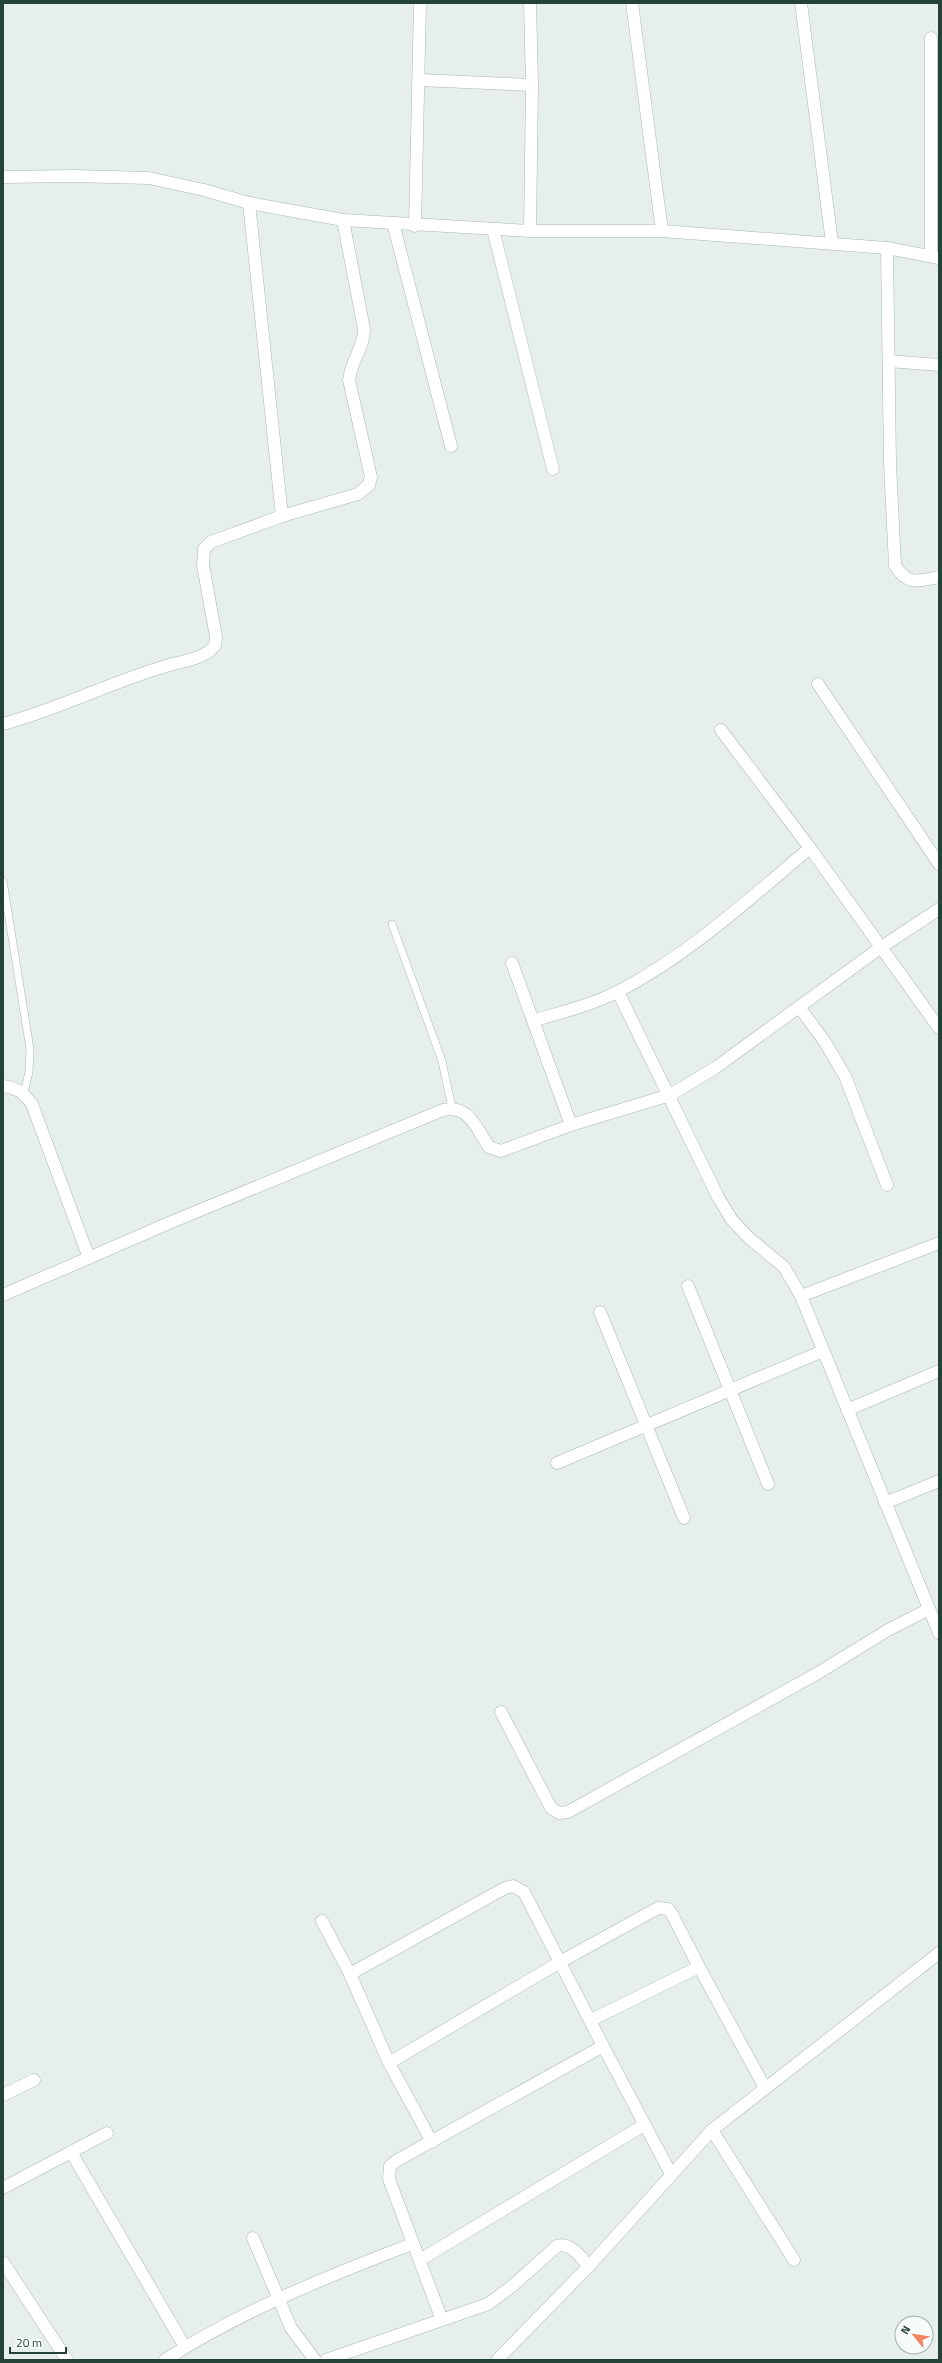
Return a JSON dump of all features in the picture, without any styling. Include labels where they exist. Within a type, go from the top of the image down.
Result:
[{"type":"street","points":[[416,226],[420,3]]},
{"type":"street","points":[[530,3],[532,85],[530,231]]},
{"type":"street","points":[[632,3],[662,231]]},
{"type":"street","points":[[801,3],[832,243]]},
{"type":"street","points":[[3,177],[74,176],[149,178],[204,190],[249,203],[343,220],[416,226],[530,231],[662,231],[887,248],[935,257],[932,38]]},
{"type":"street","points":[[418,80],[532,85]]},
{"type":"street","points":[[249,203],[282,516]]},
{"type":"street","points":[[3,724],[27,717],[124,679],[206,654],[212,650],[215,645],[216,637],[203,565],[204,549],[211,542],[282,516],[358,494],[369,485],[371,477],[350,380],[350,370],[364,338],[364,329],[343,220]]},
{"type":"street","points":[[393,224],[451,446]]},
{"type":"street","points":[[493,229],[553,469]]},
{"type":"street","points":[[887,248],[890,464],[895,565],[900,573],[910,580],[920,581],[939,577]]},
{"type":"street","points":[[889,361],[939,365]]},
{"type":"street","points":[[818,684],[939,864]]},
{"type":"street","points":[[721,730],[810,848],[880,948],[939,1028]]},
{"type":"street","points":[[533,1021],[581,1006],[618,992],[666,963],[719,925],[810,848]]},
{"type":"street","points":[[3,1295],[435,1113],[452,1108],[467,1115],[489,1147],[501,1151],[571,1125],[670,1095],[715,1068],[880,948],[939,909]]},
{"type":"street","points":[[512,962],[571,1125]]},
{"type":"street","points":[[618,992],[670,1095],[718,1197],[732,1220],[749,1238],[784,1267],[801,1296],[939,1633]]},
{"type":"street","points":[[799,1007],[825,1042],[845,1076],[887,1185]]},
{"type":"street","points":[[3,1086],[15,1087],[24,1093],[32,1104],[89,1258]]},
{"type":"street","points":[[801,1296],[939,1243]]},
{"type":"street","points":[[688,1286],[768,1484]]},
{"type":"street","points":[[600,1312],[684,1518]]},
{"type":"street","points":[[557,1463],[823,1351]]},
{"type":"street","points":[[847,1410],[939,1371]]},
{"type":"street","points":[[885,1504],[939,1481]]},
{"type":"street","points":[[502,1712],[551,1808],[559,1813],[568,1812],[818,1672],[888,1630],[929,1609]]},
{"type":"street","points":[[350,1974],[504,1888],[513,1886],[524,1892],[644,2125],[671,2174]]},
{"type":"street","points":[[389,2063],[560,1962],[658,1908],[663,1908],[672,1914],[698,1967],[765,2088]]},
{"type":"street","points":[[322,1921],[350,1974],[389,2063],[432,2142]]},
{"type":"street","points":[[498,2359],[589,2266],[712,2130],[939,1953]]},
{"type":"street","points":[[591,2020],[698,1967]]},
{"type":"street","points":[[442,2320],[420,2260],[412,2244],[388,2172],[390,2166],[396,2161],[603,2046]]},
{"type":"street","points":[[3,2095],[34,2080]]},
{"type":"street","points":[[420,2260],[644,2125]]},
{"type":"street","points":[[712,2130],[794,2260]]},
{"type":"street","points":[[3,2188],[107,2133]]},
{"type":"street","points":[[70,2152],[185,2347]]},
{"type":"street","points":[[252,2238],[292,2328],[316,2360]]},
{"type":"street","points":[[165,2360],[185,2347],[278,2299],[412,2244]]},
{"type":"street","points":[[326,2360],[488,2304],[500,2297],[557,2246],[563,2244],[569,2246],[589,2266]]},
{"type":"street","points":[[3,2262],[67,2360]]},
{"type":"lane","points":[[3,881],[30,1049],[29,1072],[24,1093]]},
{"type":"lane","points":[[392,924],[442,1061],[452,1108]]}]
